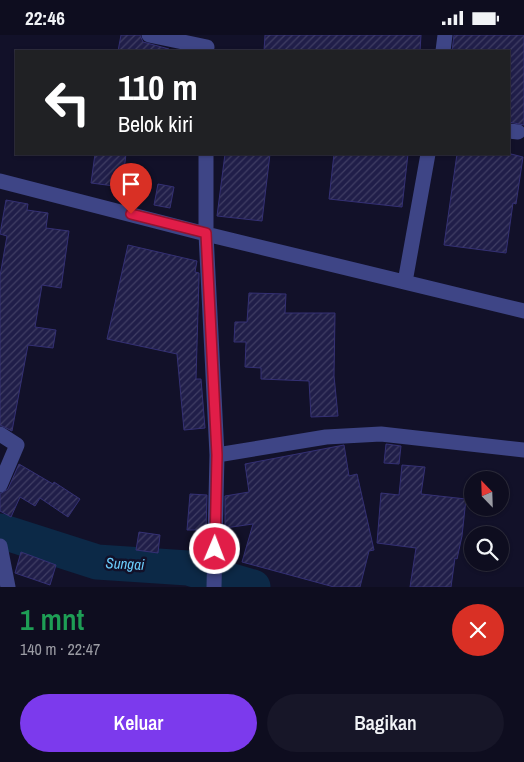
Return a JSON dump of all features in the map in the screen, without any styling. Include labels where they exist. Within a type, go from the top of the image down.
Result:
[{"type":"street","points":[[149,35],[207,45]]},
{"type":"street","points":[[443,50],[445,35]]},
{"type":"street","points":[[206,155],[206,233],[217,455],[214,587]]},
{"type":"street","points":[[406,282],[428,155]]},
{"type":"street","points":[[0,181],[524,311]]},
{"type":"street","points":[[0,434],[17,445],[0,485]]},
{"type":"street","points":[[217,455],[326,437],[381,434],[524,450]]},
{"type":"street","points":[[1,550],[8,587]]},
{"type":"building","points":[[121,35],[140,35],[143,42],[169,49],[168,50],[118,50]]},
{"type":"building","points":[[265,35],[421,35],[420,50],[264,50]]},
{"type":"building","points":[[454,35],[524,35],[524,125],[510,122],[510,50],[452,50]]},
{"type":"building","points":[[511,154],[523,157],[516,204],[513,203],[506,253],[444,245],[457,155]]},
{"type":"building","points":[[95,155],[126,155],[122,187],[91,183]]},
{"type":"building","points":[[225,155],[270,155],[262,221],[217,216]]},
{"type":"building","points":[[334,155],[408,155],[402,207],[329,199]]},
{"type":"building","points":[[158,184],[174,187],[170,208],[154,205]]},
{"type":"building","points":[[6,200],[28,204],[27,210],[48,213],[46,228],[69,231],[61,288],[42,285],[35,327],[56,330],[53,348],[28,345],[12,431],[0,425],[0,276],[7,236],[0,234]]},
{"type":"building","points":[[128,245],[197,261],[195,272],[199,273],[199,277],[196,379],[201,379],[205,428],[184,430],[177,354],[107,339]]},
{"type":"building","points":[[249,293],[286,294],[285,313],[335,313],[334,376],[338,416],[311,417],[309,381],[261,379],[261,368],[245,367],[246,342],[234,342],[235,322],[247,322]]},
{"type":"building","points":[[386,444],[401,446],[399,464],[384,463]]},
{"type":"building","points":[[344,445],[349,476],[357,474],[374,550],[369,551],[360,587],[334,587],[242,562],[253,524],[225,528],[225,496],[249,492],[245,464]]},
{"type":"building","points":[[19,464],[53,484],[54,482],[80,499],[68,517],[40,498],[35,506],[20,497],[11,517],[0,511],[0,494],[8,489]]},
{"type":"building","points":[[402,465],[425,467],[421,494],[464,499],[462,536],[457,559],[455,558],[451,587],[410,587],[416,548],[377,543],[381,493],[399,495]]},
{"type":"building","points":[[190,494],[207,495],[206,530],[187,530]]},
{"type":"building","points":[[139,532],[160,535],[158,553],[136,550]]},
{"type":"building","points":[[21,552],[56,565],[50,585],[15,573]]},
{"type":"waterway","name":"Sungai","points":[[0,531],[97,562],[188,568],[253,587]]},
{"type":"route","points":[[131,214],[206,233],[217,455],[215,549]]}]
